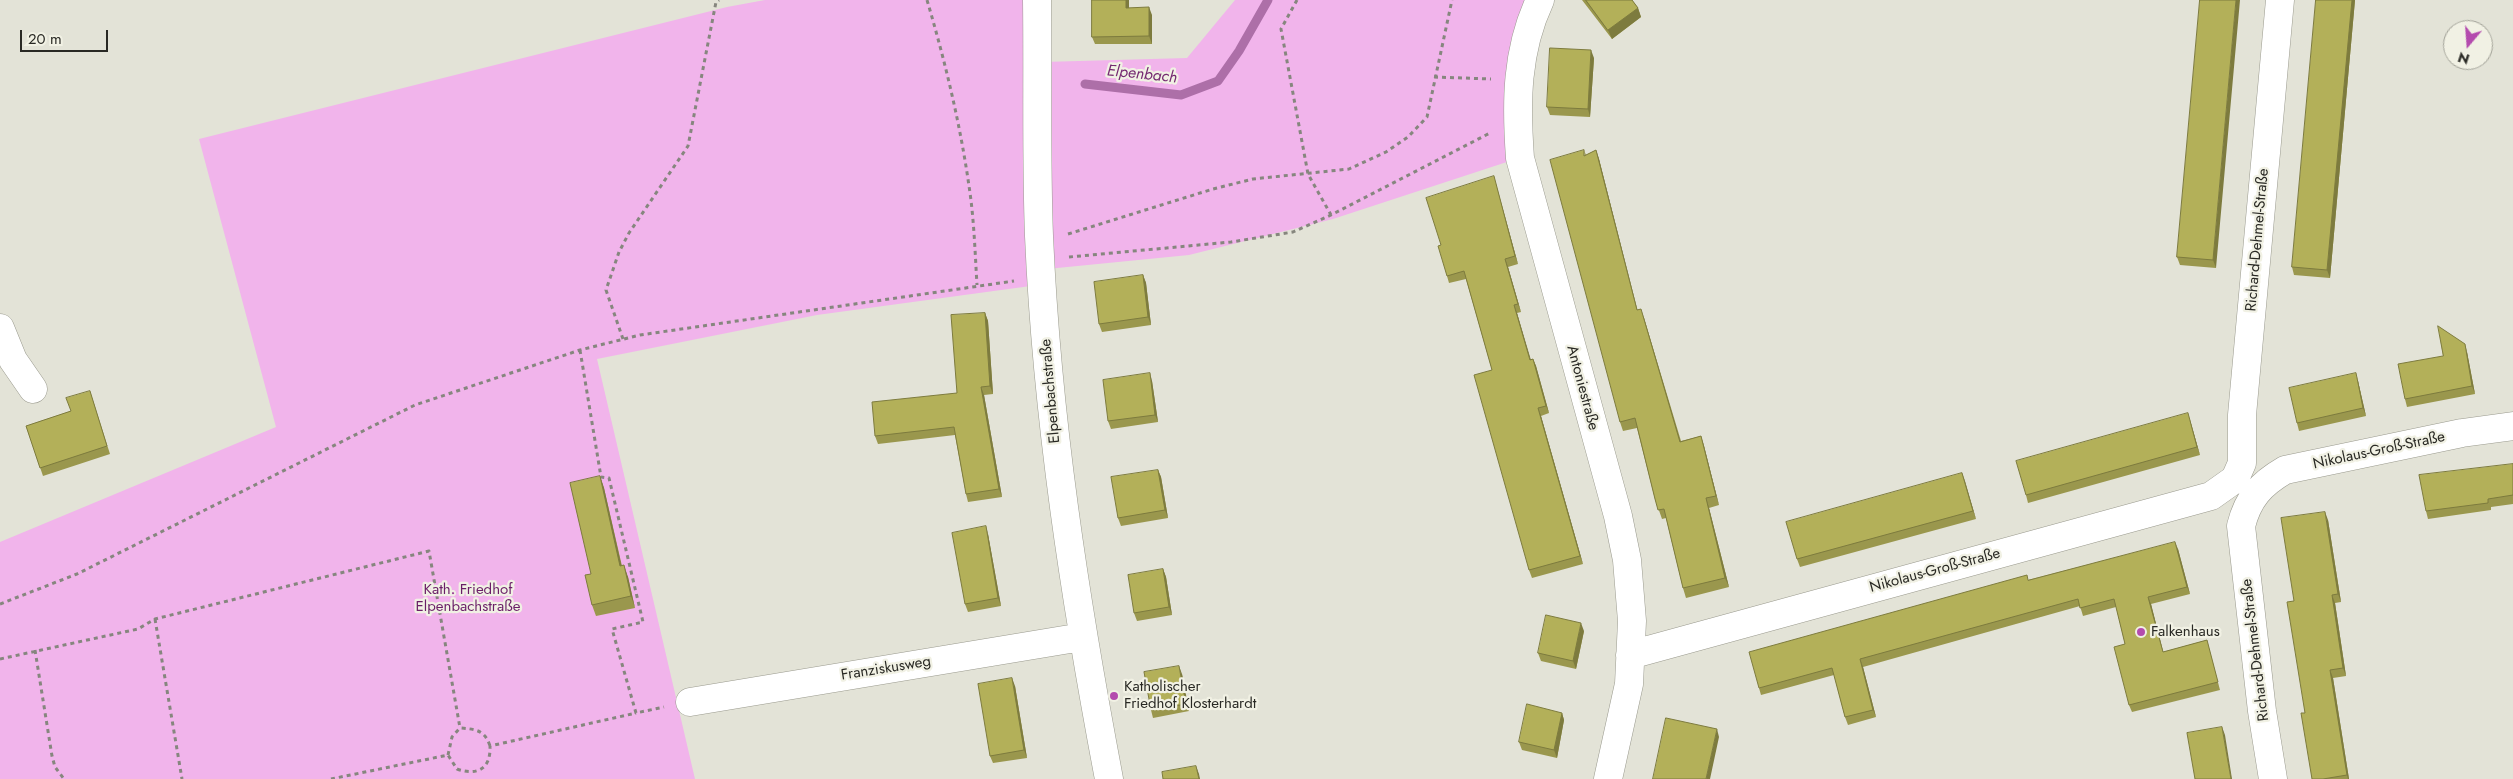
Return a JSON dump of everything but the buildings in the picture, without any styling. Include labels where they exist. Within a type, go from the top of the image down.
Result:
[{"type":"street","name":"Elpenbachstraße","points":[[1038,0],[1040,258],[1056,443],[1082,637],[1109,779]]},
{"type":"street","name":"Antoniestraße","points":[[1540,0],[1524,40],[1518,79],[1517,119],[1520,158],[1620,525],[1631,592],[1629,684],[1608,779]]},
{"type":"street","name":"Richard-Dehmel-Straße","points":[[2273,779],[2262,711],[2241,526],[2245,510],[2242,415],[2280,0]]},
{"type":"street","points":[[0,328],[13,360],[32,389]]},
{"type":"street","name":"Nikolaus-Groß-Straße","points":[[1630,654],[2267,481],[2286,470],[2462,433],[2513,426]]},
{"type":"street","name":"Franziskusweg","points":[[690,702],[1082,637]]},
{"type":"path","points":[[623,338],[606,290],[619,252],[629,233],[688,146],[719,0]]},
{"type":"path","points":[[927,0],[944,61],[963,145],[969,188],[977,285]]},
{"type":"path","points":[[1297,0],[1281,29],[1308,174],[1331,215]]},
{"type":"path","points":[[0,604],[77,574],[415,405],[580,350],[623,338],[977,285],[1040,258],[1073,233],[1178,198],[1252,179],[1349,169],[1386,152],[1408,137],[1427,117],[1434,77],[1452,0]]},
{"type":"path","points":[[1434,77],[1518,79]]},
{"type":"path","points":[[1040,258],[1240,240],[1293,232],[1331,215],[1517,119]]},
{"type":"path","points":[[580,350],[601,477],[609,478],[643,622],[612,630],[636,713]]},
{"type":"path","points":[[0,659],[138,629],[155,619],[430,550],[460,728]]},
{"type":"path","points":[[155,619],[182,779]]},
{"type":"path","points":[[35,650],[52,756],[55,768],[64,779]]},
{"type":"path","points":[[490,746],[690,702]]},
{"type":"path","points":[[460,728],[477,729],[488,737],[491,758],[483,768],[469,773],[456,769],[448,755],[452,737],[460,728]]},
{"type":"path","points":[[331,779],[448,755]]},
{"type":"green space","name":"Kath. Friedhof Elpenbachstraße","points":[[765,0],[1031,0],[1038,285],[817,315],[597,359],[695,779],[0,779],[0,542],[276,427],[199,139],[727,7]]},
{"type":"green space","points":[[1235,0],[1530,0],[1513,160],[1333,219],[1189,255],[1047,269],[1043,62],[1187,58]]},
{"type":"waterway","name":"Elpenbach","points":[[1085,84],[1181,95],[1218,81],[1239,51],[1268,0]]},
{"type":"place","name":"Falkenhaus","points":[[2141,632]]},
{"type":"place","name":"Katholischer Friedhof Klosterhardt","points":[[1114,696]]}]
